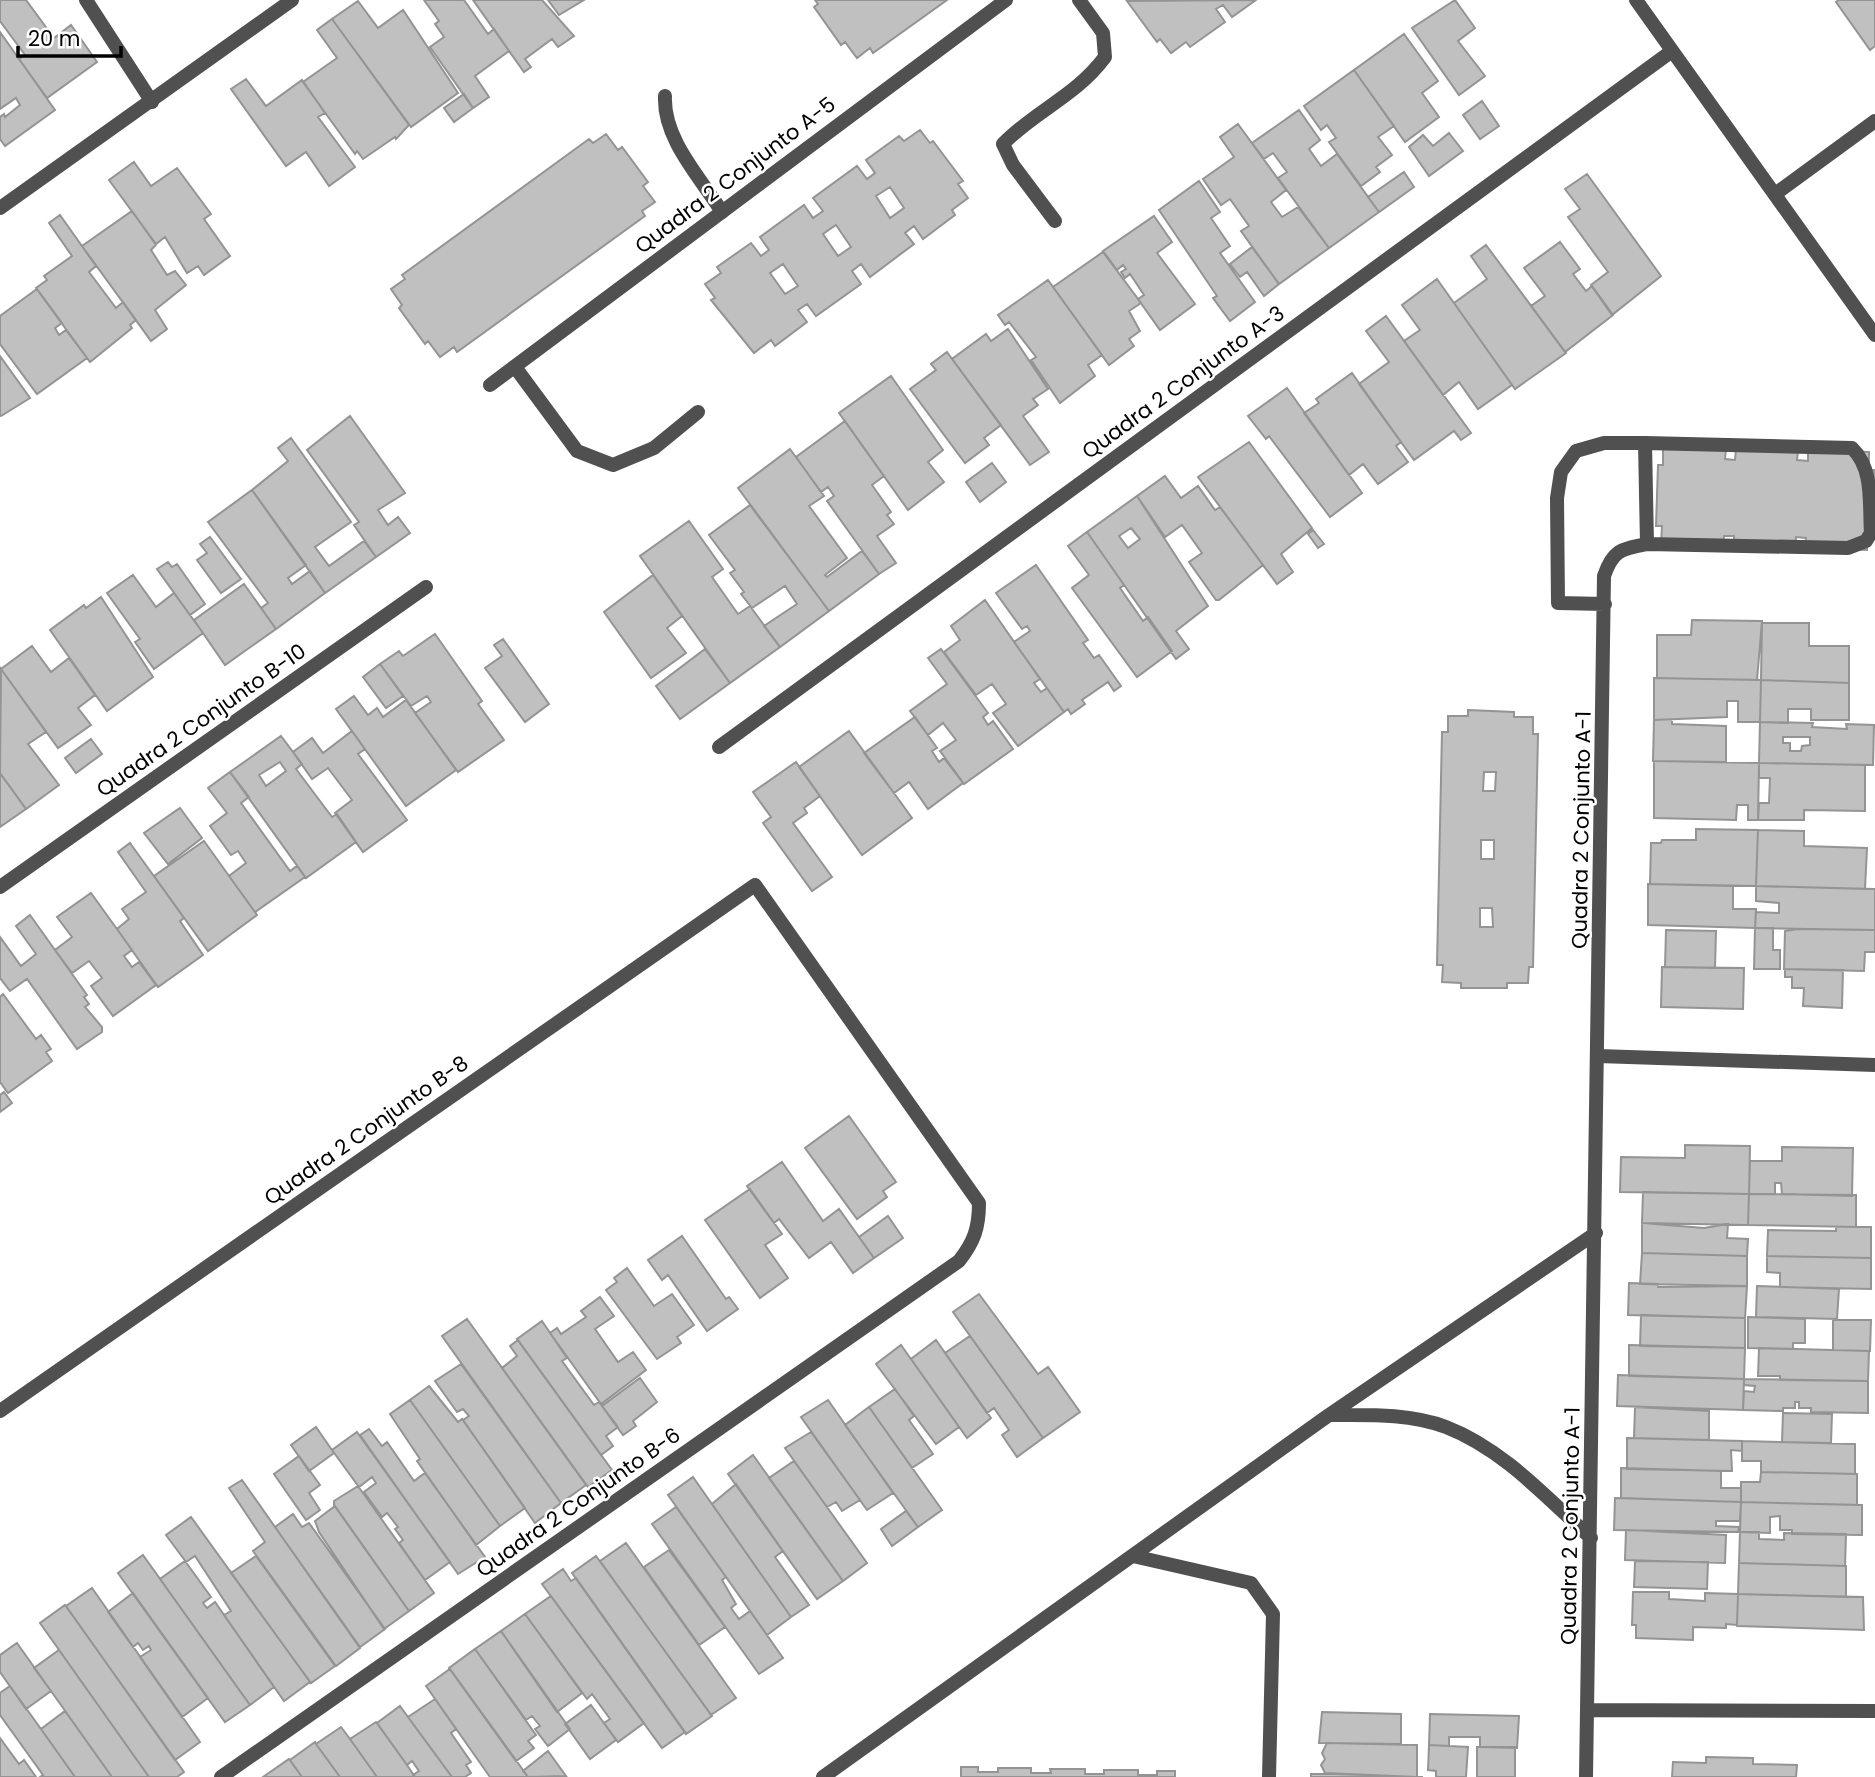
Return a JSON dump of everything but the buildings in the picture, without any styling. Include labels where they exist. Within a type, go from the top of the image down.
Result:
[{"type":"street","points":[[86,0],[152,102]]},
{"type":"street","points":[[0,208],[292,0]]},
{"type":"street","name":"Quadra 2 Conjunto A-5","points":[[490,385],[1006,0]]},
{"type":"street","points":[[1055,221],[1013,165],[1003,144],[1015,132],[1088,80],[1105,57],[1103,33],[1079,0]]},
{"type":"street","points":[[1636,0],[1875,335]]},
{"type":"street","name":"Quadra 2 Conjunto A-3","points":[[719,747],[1672,51]]},
{"type":"street","points":[[666,96],[664,116],[722,212]]},
{"type":"street","points":[[1775,194],[1875,121]]},
{"type":"street","points":[[514,367],[577,452],[614,465],[654,448],[698,412]]},
{"type":"street","points":[[1605,604],[1558,603],[1556,544],[1561,472],[1576,451],[1604,443],[1645,443],[1852,448],[1862,457],[1867,471],[1871,533],[1866,541],[1848,548],[1647,544],[1645,443]]},
{"type":"street","name":"Quadra 2 Conjunto A-1","points":[[1586,1777],[1605,576],[1610,559],[1623,549],[1647,544]]},
{"type":"street","name":"Quadra 2 Conjunto B-10","points":[[0,887],[426,587]]},
{"type":"street","name":"Quadra 2 Conjunto B-6","points":[[221,1777],[959,1261],[974,1242],[979,1224],[979,1203],[755,885]]},
{"type":"street","name":"Quadra 2 Conjunto B-8","points":[[0,1410],[755,885]]},
{"type":"street","points":[[1598,1056],[1875,1065]]},
{"type":"street","points":[[823,1777],[1329,1415],[1596,1233]]},
{"type":"street","points":[[1329,1415],[1391,1416],[1445,1427],[1485,1446],[1591,1538]]},
{"type":"street","points":[[1133,1556],[1251,1583],[1273,1614],[1269,1777]]},
{"type":"street","points":[[1588,1710],[1875,1710]]}]
